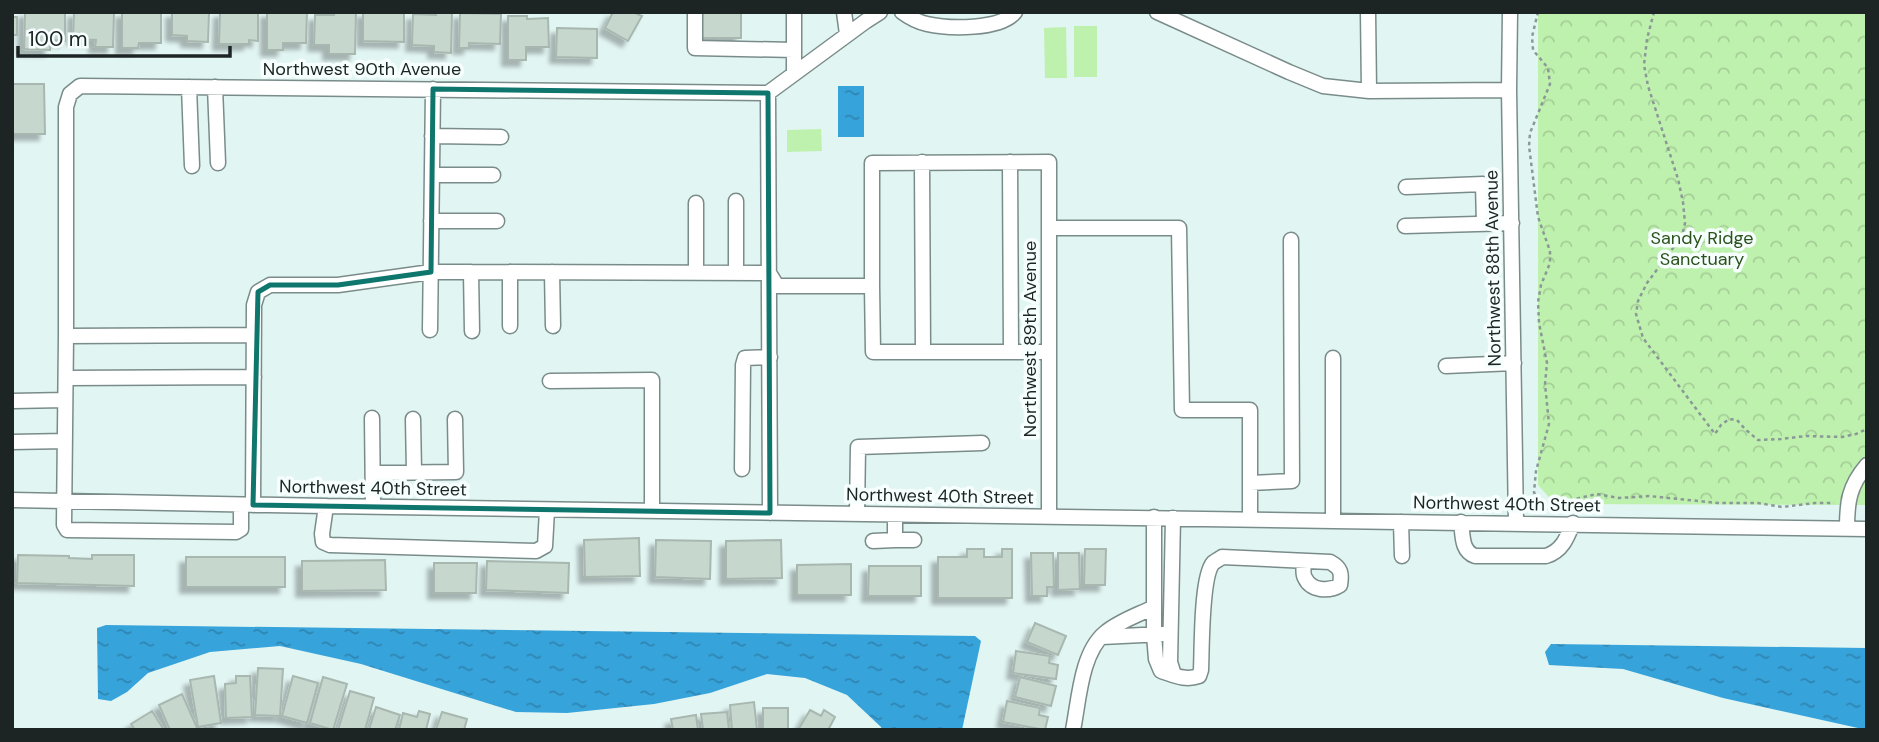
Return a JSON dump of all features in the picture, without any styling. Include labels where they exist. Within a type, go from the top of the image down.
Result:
[{"type":"street","points":[[695,12],[695,48],[794,50]]},
{"type":"street","points":[[794,12],[794,74]]},
{"type":"street","points":[[844,12],[848,34]]},
{"type":"street","points":[[770,513],[768,93],[880,12]]},
{"type":"street","points":[[902,12],[911,19],[946,27],[994,24],[1010,18],[1015,12]]},
{"type":"street","points":[[1157,12],[1323,86],[1369,90],[1509,90]]},
{"type":"street","points":[[1368,12],[1369,90]]},
{"type":"street","name":"Northwest 88th Avenue","points":[[1510,12],[1516,523]]},
{"type":"street","name":"Northwest 90th Avenue","points":[[247,505],[241,529],[236,532],[67,530],[64,525],[66,107],[70,94],[80,86],[768,93]]},
{"type":"street","points":[[189,87],[192,166]]},
{"type":"street","points":[[215,87],[218,163]]},
{"type":"street","points":[[430,330],[433,89]]},
{"type":"street","points":[[432,136],[501,137]]},
{"type":"street","points":[[922,162],[923,352]]},
{"type":"street","points":[[1011,352],[1010,162],[872,163],[873,352],[923,352],[1011,352],[1049,352]]},
{"type":"street","name":"Northwest 89th Avenue","points":[[1010,162],[1049,162],[1049,516]]},
{"type":"street","points":[[432,175],[493,175]]},
{"type":"street","points":[[1406,187],[1483,184],[1484,224]]},
{"type":"street","points":[[736,201],[736,273]]},
{"type":"street","points":[[696,203],[696,273]]},
{"type":"street","points":[[431,222],[497,222]]},
{"type":"street","points":[[1405,226],[1512,223]]},
{"type":"street","points":[[1049,228],[1179,228],[1182,410],[1250,410],[1250,519]]},
{"type":"street","points":[[1250,483],[1292,481],[1291,240]]},
{"type":"street","points":[[247,505],[254,377],[254,305],[258,292],[270,285],[338,285],[430,272],[769,273]]},
{"type":"street","points":[[471,272],[472,331]]},
{"type":"street","points":[[510,272],[510,326]]},
{"type":"street","points":[[552,272],[553,326]]},
{"type":"street","points":[[769,273],[777,286],[872,286]]},
{"type":"street","points":[[66,336],[254,335]]},
{"type":"street","points":[[742,469],[743,365],[745,358],[770,357]]},
{"type":"street","points":[[1334,358],[1334,521]]},
{"type":"street","points":[[1447,366],[1514,363]]},
{"type":"street","points":[[66,378],[254,377]]},
{"type":"street","points":[[550,381],[652,380],[652,511]]},
{"type":"street","points":[[12,401],[65,400]]},
{"type":"street","points":[[372,418],[373,507]]},
{"type":"street","points":[[413,419],[414,472]]},
{"type":"street","points":[[373,473],[456,472],[455,419]]},
{"type":"street","points":[[12,442],[65,441]]},
{"type":"street","points":[[857,514],[858,447],[982,443]]},
{"type":"street","points":[[1847,528],[1847,504],[1857,477],[1867,465]]},
{"type":"street","name":"Northwest 40th Street","points":[[12,500],[1867,529]]},
{"type":"street","points":[[326,506],[322,534],[323,542],[330,545],[536,551],[545,546],[547,510]]},
{"type":"street","points":[[895,514],[895,540]]},
{"type":"street","points":[[1154,517],[1156,659],[1161,671],[1182,678],[1199,676],[1201,670],[1204,603],[1209,571],[1213,563],[1222,557],[1304,561]]},
{"type":"street","points":[[1173,518],[1170,662],[1174,675]]},
{"type":"street","points":[[1401,522],[1402,556]]},
{"type":"street","points":[[1461,522],[1465,547],[1469,554],[1475,556],[1552,554],[1560,549],[1573,523]]},
{"type":"street","points":[[873,541],[914,540]]},
{"type":"street","points":[[1073,730],[1087,660],[1095,643],[1121,622],[1154,607]]},
{"type":"street","points":[[1102,637],[1170,634]]},
{"type":"path","points":[[1538,12],[1532,37],[1533,50],[1548,68],[1550,84],[1530,133],[1529,146],[1538,217],[1550,251],[1550,263],[1541,285],[1538,302],[1547,363],[1545,384],[1549,424],[1536,471],[1534,492],[1538,504],[1546,509],[1558,508],[1575,499],[1597,494],[1619,498],[1649,496],[1782,507],[1815,503],[1847,504]]},
{"type":"path","points":[[1654,12],[1644,65],[1648,86],[1678,179],[1685,223],[1682,236],[1647,283],[1639,301],[1636,314],[1643,338],[1715,434],[1729,419],[1737,420],[1758,440],[1806,436],[1842,437],[1867,429]]},
{"type":"highlighted area","points":[[433,89],[768,93],[770,513],[253,505],[258,292],[270,285],[338,285],[431,272]]},
{"type":"green space","name":"Sandy Ridge Sanctuary","points":[[1538,12],[1867,12],[1867,505],[1555,504],[1538,485]]},
{"type":"green space","points":[[1074,26],[1097,26],[1097,77],[1074,77]]},
{"type":"green space","points":[[1066,27],[1067,78],[1045,78],[1044,28]]},
{"type":"green space","points":[[821,129],[822,151],[787,152],[787,130]]},
{"type":"water","points":[[838,86],[864,86],[864,137],[838,137]]},
{"type":"water","points":[[106,625],[975,636],[981,641],[962,730],[882,730],[847,695],[805,678],[767,674],[710,693],[654,704],[567,713],[516,712],[361,664],[280,646],[210,652],[148,673],[127,692],[111,701],[98,699],[97,628]]},
{"type":"water","points":[[1551,644],[1867,648],[1867,730],[1723,698],[1623,669],[1549,665],[1545,652]]},
{"type":"building","points":[[25,12],[65,12],[65,41],[50,40],[50,50],[24,49]]},
{"type":"building","points":[[74,12],[114,12],[113,47],[95,47],[96,40],[73,39]]},
{"type":"building","points":[[122,12],[161,12],[161,43],[139,43],[138,48],[122,48]]},
{"type":"building","points":[[172,12],[209,13],[208,42],[187,41],[187,36],[172,35]]},
{"type":"building","points":[[220,12],[258,12],[258,41],[249,40],[249,44],[219,44]]},
{"type":"building","points":[[267,12],[307,12],[306,43],[283,43],[283,50],[267,50]]},
{"type":"building","points":[[334,12],[356,12],[355,54],[329,54],[329,45],[314,45],[315,15],[334,15]]},
{"type":"building","points":[[363,12],[404,12],[404,42],[363,41]]},
{"type":"building","points":[[436,12],[452,13],[451,53],[434,52],[434,46],[412,45],[413,14],[436,15]]},
{"type":"building","points":[[613,12],[638,12],[637,14],[642,16],[628,41],[605,28]]},
{"type":"building","points":[[460,13],[501,14],[500,44],[469,43],[469,48],[459,48]]},
{"type":"building","points":[[702,13],[741,13],[741,38],[702,38]]},
{"type":"building","points":[[508,16],[548,18],[549,47],[526,47],[526,60],[508,60]]},
{"type":"building","points":[[12,17],[17,17],[17,35],[12,35]]},
{"type":"building","points":[[557,28],[597,29],[597,58],[556,57]]},
{"type":"building","points":[[12,84],[44,84],[45,134],[12,134]]},
{"type":"building","points":[[639,538],[640,576],[585,577],[584,540]]},
{"type":"building","points":[[656,540],[711,541],[710,579],[655,577]]},
{"type":"building","points":[[781,540],[782,578],[726,579],[726,541]]},
{"type":"building","points":[[967,549],[984,549],[984,557],[1002,557],[1002,549],[1012,549],[1012,598],[938,598],[938,557],[967,557]]},
{"type":"building","points":[[1085,549],[1106,549],[1105,585],[1084,585]]},
{"type":"building","points":[[1031,553],[1053,553],[1054,587],[1047,587],[1047,596],[1032,596]]},
{"type":"building","points":[[1058,553],[1079,553],[1080,589],[1058,590]]},
{"type":"building","points":[[18,555],[92,559],[92,555],[134,555],[134,586],[17,583]]},
{"type":"building","points":[[186,557],[285,557],[285,587],[186,587]]},
{"type":"building","points":[[385,560],[386,590],[302,591],[302,561]]},
{"type":"building","points":[[487,561],[569,563],[568,593],[486,590]]},
{"type":"building","points":[[434,563],[477,563],[476,593],[434,593]]},
{"type":"building","points":[[851,564],[851,595],[797,595],[797,565]]},
{"type":"building","points":[[869,566],[921,566],[921,596],[868,596]]},
{"type":"building","points":[[1035,623],[1066,636],[1058,655],[1027,642]]},
{"type":"building","points":[[1016,651],[1050,656],[1049,663],[1058,665],[1056,679],[1013,673]]},
{"type":"building","points":[[258,668],[283,669],[280,716],[255,715]]},
{"type":"building","points":[[214,676],[221,723],[198,727],[190,680]]},
{"type":"building","points":[[236,676],[250,676],[252,717],[226,718],[225,684],[236,683]]},
{"type":"building","points":[[293,676],[318,683],[307,723],[282,716]]},
{"type":"building","points":[[323,677],[347,684],[333,730],[310,723]]},
{"type":"building","points":[[1020,677],[1056,686],[1051,706],[1015,697]]},
{"type":"building","points":[[350,691],[374,698],[365,730],[338,730]]},
{"type":"building","points":[[182,694],[198,730],[170,730],[159,705]]},
{"type":"building","points":[[1007,701],[1040,708],[1039,715],[1048,717],[1045,730],[1003,722]]},
{"type":"building","points":[[754,702],[757,730],[732,730],[730,705]]},
{"type":"building","points":[[376,707],[400,715],[395,730],[369,730]]},
{"type":"building","points":[[763,708],[788,708],[788,730],[763,730]]},
{"type":"building","points":[[810,710],[821,716],[824,710],[835,717],[828,730],[798,730]]},
{"type":"building","points":[[152,711],[164,730],[135,730],[131,724]]},
{"type":"building","points":[[419,711],[430,714],[426,730],[399,730],[403,713],[417,717]]},
{"type":"building","points":[[442,712],[467,719],[464,730],[436,730]]},
{"type":"building","points":[[727,712],[729,730],[703,730],[701,714]]},
{"type":"building","points":[[696,715],[698,730],[673,730],[671,719]]}]
